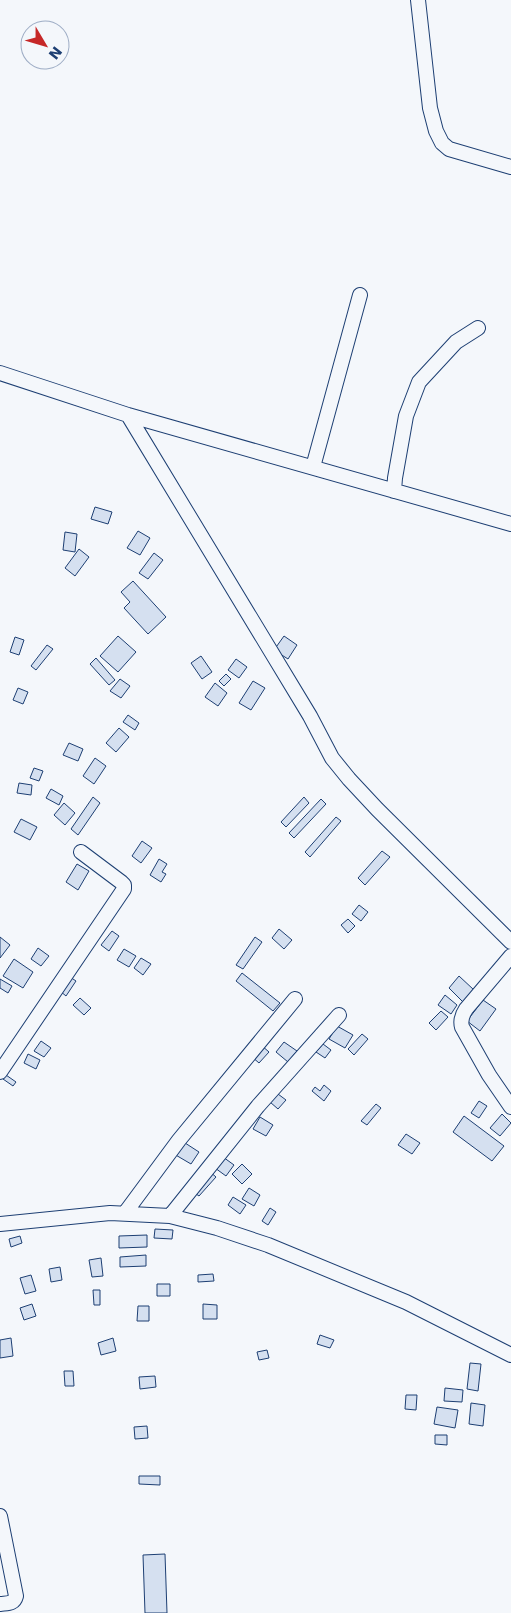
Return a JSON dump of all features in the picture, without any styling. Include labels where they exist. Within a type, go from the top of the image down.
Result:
[{"type":"street","points":[[418,0],[430,108],[436,131],[442,143],[449,149],[511,167]]},
{"type":"street","points":[[313,468],[360,295]]},
{"type":"street","points":[[394,491],[406,416],[418,382],[456,342],[478,328]]},
{"type":"street","points":[[0,373],[128,414],[511,524]]},
{"type":"street","points":[[128,414],[310,716],[332,758],[377,810],[511,942]]},
{"type":"street","points":[[0,1072],[124,889],[121,882],[81,852]]},
{"type":"street","points":[[511,956],[466,1009],[461,1023],[489,1075],[511,1107]]},
{"type":"street","points":[[125,1213],[179,1140],[295,999]]},
{"type":"street","points":[[170,1216],[258,1106],[339,1015]]},
{"type":"street","points":[[0,1224],[125,1213],[170,1216],[217,1228],[277,1248],[406,1302],[511,1355]]},
{"type":"street","points":[[0,1516],[16,1596],[15,1600],[11,1603],[0,1604]]},
{"type":"building","points":[[95,507],[112,512],[108,524],[91,519]]},
{"type":"building","points":[[138,531],[150,538],[140,555],[127,548]]},
{"type":"building","points":[[65,532],[77,534],[75,552],[63,550]]},
{"type":"building","points":[[79,549],[89,557],[75,576],[65,568]]},
{"type":"building","points":[[154,553],[163,560],[148,579],[139,573]]},
{"type":"building","points":[[133,581],[166,617],[148,634],[124,608],[130,602],[121,592]]},
{"type":"building","points":[[118,636],[136,652],[118,672],[100,656]]},
{"type":"building","points":[[284,636],[297,645],[288,659],[274,650]]},
{"type":"building","points":[[15,637],[24,640],[19,655],[10,652]]},
{"type":"building","points":[[47,645],[53,649],[36,670],[31,666]]},
{"type":"building","points":[[201,656],[212,672],[202,679],[191,663]]},
{"type":"building","points":[[96,658],[115,680],[109,685],[90,664]]},
{"type":"building","points":[[236,659],[247,667],[239,678],[228,670]]},
{"type":"building","points":[[226,674],[231,679],[224,686],[219,681]]},
{"type":"building","points":[[120,679],[130,686],[121,698],[110,691]]},
{"type":"building","points":[[253,681],[265,688],[251,710],[239,703]]},
{"type":"building","points":[[215,683],[227,693],[218,706],[205,697]]},
{"type":"building","points":[[18,688],[28,692],[23,704],[13,700]]},
{"type":"building","points":[[128,715],[139,723],[135,730],[123,722]]},
{"type":"building","points":[[119,728],[129,737],[116,752],[106,743]]},
{"type":"building","points":[[69,743],[83,749],[78,761],[63,755]]},
{"type":"building","points":[[95,758],[106,766],[94,784],[83,776]]},
{"type":"building","points":[[34,768],[43,771],[39,781],[30,778]]},
{"type":"building","points":[[19,783],[32,785],[31,795],[17,793]]},
{"type":"building","points":[[51,789],[63,796],[59,805],[46,798]]},
{"type":"building","points":[[93,797],[100,803],[78,835],[71,829]]},
{"type":"building","points":[[304,797],[309,803],[286,827],[281,822]]},
{"type":"building","points":[[321,799],[326,804],[294,838],[289,833]]},
{"type":"building","points":[[64,803],[75,813],[65,825],[54,815]]},
{"type":"building","points":[[336,817],[341,821],[310,857],[305,852]]},
{"type":"building","points":[[21,819],[37,827],[30,840],[14,832]]},
{"type":"building","points":[[142,841],[152,848],[141,863],[132,856]]},
{"type":"building","points":[[382,851],[390,857],[365,885],[358,878]]},
{"type":"building","points":[[159,859],[167,864],[162,872],[166,874],[161,882],[150,875]]},
{"type":"building","points":[[77,864],[89,871],[78,890],[66,882]]},
{"type":"building","points":[[359,905],[368,912],[361,921],[352,914]]},
{"type":"building","points":[[348,919],[355,926],[348,933],[341,925]]},
{"type":"building","points":[[279,929],[292,940],[284,949],[272,938]]},
{"type":"building","points":[[112,931],[119,936],[109,951],[101,945]]},
{"type":"building","points":[[0,937],[10,945],[0,958]]},
{"type":"building","points":[[255,937],[262,942],[243,969],[236,965]]},
{"type":"building","points":[[38,948],[49,956],[41,966],[31,959]]},
{"type":"building","points":[[124,949],[136,956],[129,967],[117,960]]},
{"type":"building","points":[[141,958],[151,964],[143,975],[134,968]]},
{"type":"building","points":[[14,959],[33,972],[23,988],[3,976]]},
{"type":"building","points":[[242,973],[280,1003],[273,1011],[236,981]]},
{"type":"building","points":[[459,976],[474,990],[463,1002],[449,988]]},
{"type":"building","points":[[70,977],[76,981],[66,996],[60,991]]},
{"type":"building","points":[[0,979],[12,986],[8,993],[0,988]]},
{"type":"building","points":[[445,995],[457,1005],[451,1014],[438,1005]]},
{"type":"building","points":[[80,998],[91,1008],[84,1015],[73,1005]]},
{"type":"building","points":[[483,1000],[496,1009],[480,1031],[467,1021]]},
{"type":"building","points":[[441,1011],[448,1017],[436,1030],[429,1023]]},
{"type":"building","points":[[337,1026],[353,1035],[345,1048],[329,1039]]},
{"type":"building","points":[[362,1034],[368,1039],[354,1055],[348,1049]]},
{"type":"building","points":[[41,1041],[51,1048],[44,1057],[34,1051]]},
{"type":"building","points":[[284,1042],[297,1051],[288,1062],[276,1052]]},
{"type":"building","points":[[323,1044],[331,1050],[325,1058],[316,1052]]},
{"type":"building","points":[[261,1045],[269,1052],[259,1063],[251,1056]]},
{"type":"building","points":[[28,1054],[40,1060],[36,1069],[24,1063]]},
{"type":"building","points":[[6,1075],[16,1082],[13,1086],[3,1079]]},
{"type":"building","points":[[324,1085],[331,1091],[324,1101],[312,1091],[315,1087],[320,1091]]},
{"type":"building","points":[[278,1094],[286,1100],[278,1109],[270,1102]]},
{"type":"building","points":[[479,1101],[487,1106],[479,1118],[471,1113]]},
{"type":"building","points":[[376,1104],[381,1108],[367,1125],[361,1121]]},
{"type":"building","points":[[502,1114],[511,1123],[500,1136],[490,1128]]},
{"type":"building","points":[[464,1116],[504,1146],[492,1161],[453,1132]]},
{"type":"building","points":[[260,1117],[273,1125],[266,1136],[253,1129]]},
{"type":"building","points":[[406,1134],[420,1143],[412,1154],[398,1145]]},
{"type":"building","points":[[182,1141],[199,1152],[191,1164],[174,1154]]},
{"type":"building","points":[[223,1157],[234,1165],[226,1176],[215,1168]]},
{"type":"building","points":[[242,1164],[252,1174],[242,1184],[232,1174]]},
{"type":"building","points":[[209,1171],[216,1177],[199,1196],[192,1191]]},
{"type":"building","points":[[249,1188],[260,1195],[254,1206],[242,1199]]},
{"type":"building","points":[[233,1197],[246,1205],[240,1214],[228,1205]]},
{"type":"building","points":[[270,1208],[276,1212],[268,1225],[262,1221]]},
{"type":"building","points":[[155,1229],[173,1230],[172,1239],[154,1238]]},
{"type":"building","points":[[147,1235],[147,1247],[119,1248],[119,1236]]},
{"type":"building","points":[[20,1236],[22,1243],[11,1247],[9,1239]]},
{"type":"building","points":[[146,1255],[146,1266],[120,1267],[120,1257]]},
{"type":"building","points":[[101,1258],[103,1276],[92,1277],[89,1260]]},
{"type":"building","points":[[60,1267],[62,1280],[51,1282],[49,1269]]},
{"type":"building","points":[[213,1274],[214,1281],[198,1282],[198,1275]]},
{"type":"building","points":[[31,1275],[36,1291],[25,1294],[20,1278]]},
{"type":"building","points":[[157,1284],[170,1284],[170,1296],[157,1296]]},
{"type":"building","points":[[93,1290],[100,1290],[100,1305],[94,1305]]},
{"type":"building","points":[[32,1304],[36,1316],[24,1320],[20,1308]]},
{"type":"building","points":[[203,1304],[217,1305],[217,1319],[203,1319]]},
{"type":"building","points":[[138,1306],[149,1306],[149,1321],[137,1321]]},
{"type":"building","points":[[320,1335],[334,1340],[330,1348],[317,1344]]},
{"type":"building","points":[[11,1338],[13,1356],[0,1358],[0,1340]]},
{"type":"building","points":[[113,1338],[116,1351],[101,1355],[98,1343]]},
{"type":"building","points":[[267,1350],[269,1358],[259,1360],[257,1352]]},
{"type":"building","points":[[470,1363],[481,1364],[478,1391],[467,1389]]},
{"type":"building","points":[[64,1371],[73,1371],[74,1386],[65,1386]]},
{"type":"building","points":[[155,1376],[156,1387],[140,1389],[139,1377]]},
{"type":"building","points":[[445,1388],[463,1390],[462,1402],[444,1401]]},
{"type":"building","points":[[406,1395],[417,1395],[416,1410],[405,1409]]},
{"type":"building","points":[[471,1403],[485,1405],[483,1426],[469,1424]]},
{"type":"building","points":[[437,1407],[458,1410],[455,1428],[434,1424]]},
{"type":"building","points":[[147,1426],[148,1438],[135,1439],[134,1427]]},
{"type":"building","points":[[435,1435],[447,1435],[447,1445],[435,1444]]},
{"type":"building","points":[[139,1476],[160,1476],[160,1485],[139,1484]]},
{"type":"building","points":[[165,1554],[167,1613],[145,1613],[143,1555]]}]
